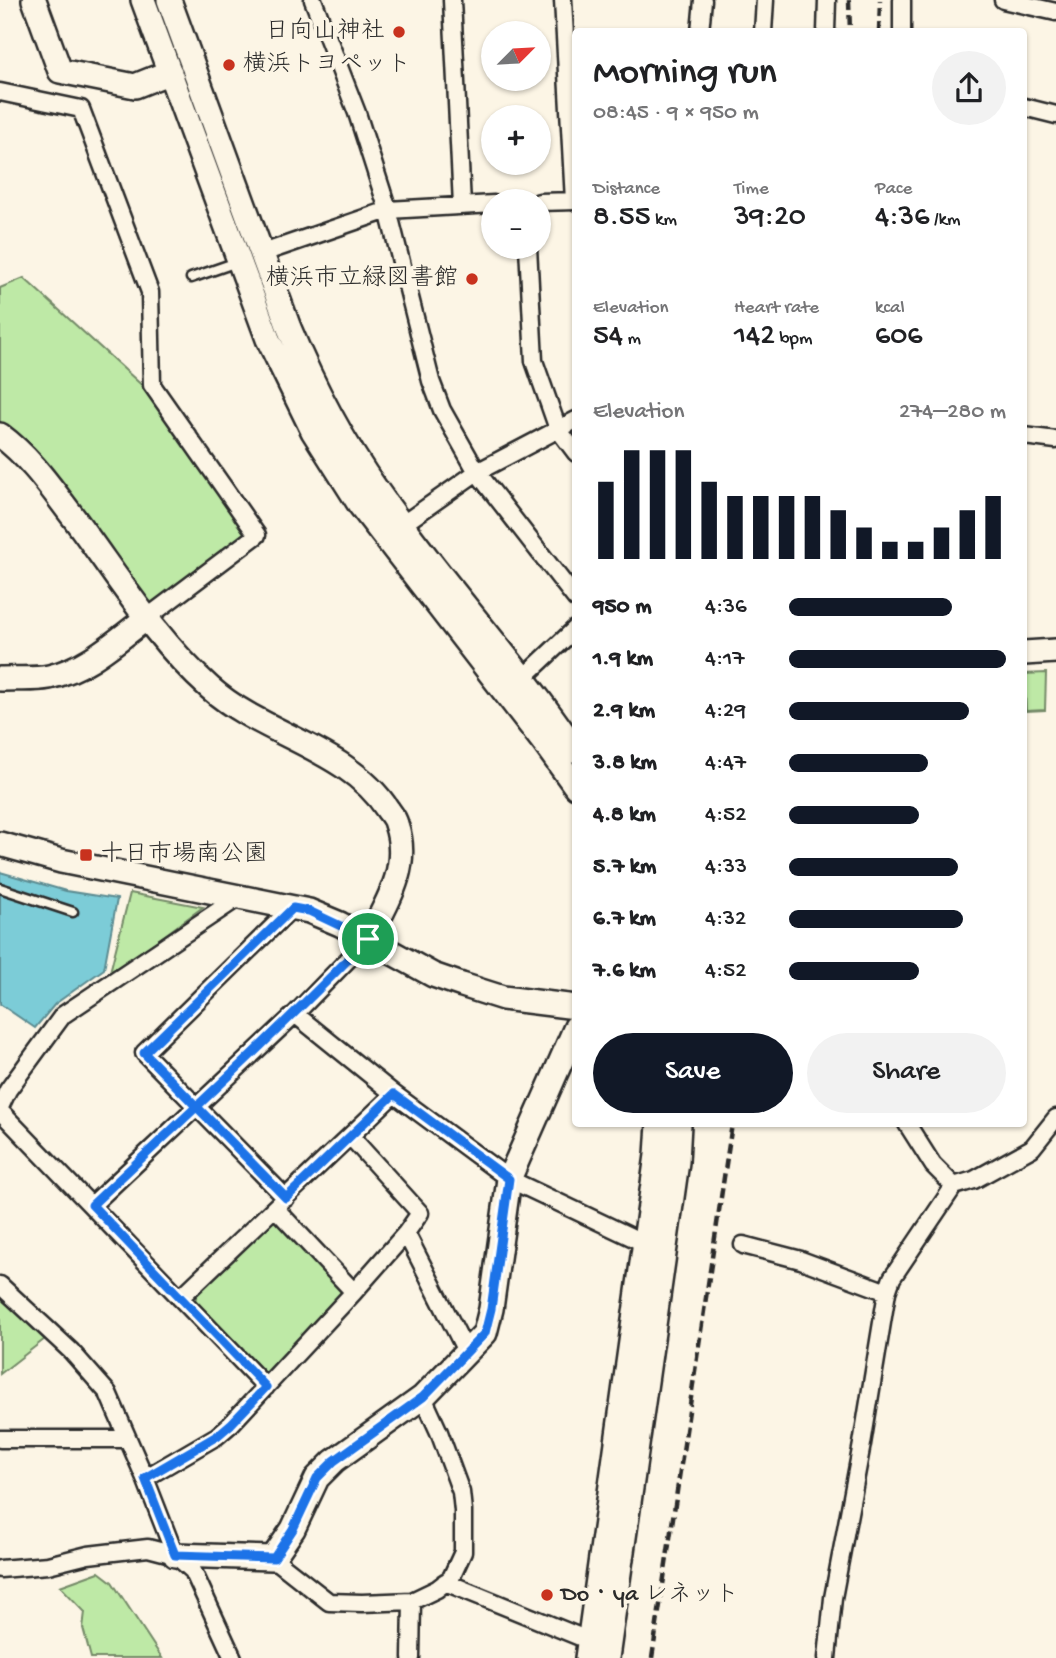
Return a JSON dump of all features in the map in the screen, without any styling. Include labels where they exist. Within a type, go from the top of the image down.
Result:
[{"type":"street","points":[[34,0],[61,71],[135,86],[170,72]]},
{"type":"street","points":[[143,0],[195,141],[250,258],[310,379],[393,531],[572,781]]},
{"type":"street","points":[[169,0],[217,133],[250,258]]},
{"type":"street","points":[[313,0],[357,113],[388,210],[430,382],[442,410],[477,472],[572,594]]},
{"type":"street","points":[[452,0],[462,205]]},
{"type":"street","points":[[563,0],[572,151]]},
{"type":"street","points":[[700,28],[703,0]]},
{"type":"street","points":[[763,28],[765,0]]},
{"type":"street","points":[[826,28],[827,0]]},
{"type":"street","points":[[902,0],[902,28]]},
{"type":"street","points":[[1003,0],[1056,12]]},
{"type":"street","points":[[0,92],[81,108],[150,292],[152,385],[257,535],[92,659],[48,677],[0,679]]},
{"type":"street","points":[[1027,108],[1056,115]]},
{"type":"street","points":[[195,141],[217,133]]},
{"type":"street","points":[[551,202],[572,201]]},
{"type":"street","points":[[250,258],[388,210],[481,204]]},
{"type":"street","points":[[529,259],[534,361],[558,429],[572,448]]},
{"type":"street","points":[[393,531],[477,472],[572,422]]},
{"type":"street","points":[[0,435],[34,464],[179,659],[213,690],[250,715],[358,775],[377,793],[396,823],[400,854],[398,881],[368,939],[295,1014],[92,1205]]},
{"type":"street","points":[[1027,436],[1056,440]]},
{"type":"street","points":[[393,531],[522,679],[572,746]]},
{"type":"street","points":[[522,679],[572,632]]},
{"type":"street","points":[[1027,652],[1055,644]]},
{"type":"street","points":[[0,844],[61,861],[309,911],[368,939],[433,975],[503,998],[572,1007]]},
{"type":"street","points":[[239,897],[63,1015],[8,1090],[0,1109],[266,1387]]},
{"type":"street","points":[[293,908],[144,1053],[281,1203],[354,1292]]},
{"type":"street","points":[[295,1014],[394,1094],[509,1179],[644,1242]]},
{"type":"street","points":[[274,1558],[293,1529],[317,1478],[356,1444],[423,1397],[485,1333],[491,1309],[509,1179],[572,1036]]},
{"type":"street","points":[[180,1298],[394,1094]]},
{"type":"street","points":[[827,1658],[833,1598],[887,1292],[892,1278],[954,1186],[974,1180],[1032,1148],[1056,1118]]},
{"type":"street","points":[[445,1582],[588,1649],[659,1127]]},
{"type":"street","points":[[607,1658],[677,1162],[679,1127]]},
{"type":"street","points":[[909,1127],[933,1165],[954,1186]]},
{"type":"street","points":[[145,1478],[217,1436],[231,1424],[354,1292],[420,1213],[351,1137]]},
{"type":"street","points":[[406,1233],[466,1351]]},
{"type":"street","points":[[743,1245],[802,1261],[887,1292]]},
{"type":"street","points":[[0,1285],[71,1351],[108,1393],[175,1555],[193,1571],[233,1658]]},
{"type":"street","points":[[0,1569],[48,1565],[88,1555],[148,1548],[175,1555],[274,1558],[329,1602],[412,1601],[451,1578],[463,1552],[461,1492],[423,1397]]},
{"type":"street","points":[[0,1439],[126,1439]]},
{"type":"street","points":[[411,1658],[412,1601]]},
{"type":"lane","points":[[191,278],[250,258]]},
{"type":"lane","points":[[0,888],[73,912]]},
{"type":"green space","points":[[24,278],[147,390],[249,533],[148,606],[0,428],[0,288]]},
{"type":"green space","points":[[1046,673],[1045,710],[1027,711],[1027,674]]},
{"type":"green space","points":[[130,893],[203,907],[109,976]]},
{"type":"green space","points":[[272,1221],[280,1221],[343,1287],[339,1296],[270,1375],[263,1375],[194,1303],[197,1295]]},
{"type":"green space","points":[[0,1296],[45,1339],[0,1374]]},
{"type":"green space","points":[[99,1572],[112,1582],[162,1658],[91,1658],[83,1628],[85,1612],[60,1586]]},
{"type":"water","points":[[0,872],[66,891],[117,899],[104,969],[55,1004],[35,1028],[0,1004]]},
{"type":"railway","points":[[849,0],[850,28]]},
{"type":"railway","points":[[879,28],[880,0]]},
{"type":"railway","points":[[652,1658],[732,1127]]},
{"type":"place","name":"日向山神社","points":[[399,32]]},
{"type":"place","name":"横浜トヨペット","points":[[229,65]]},
{"type":"place","name":"横浜市立緑図書館","points":[[472,279]]},
{"type":"place","name":"十日市場南公園","points":[[86,855]]},
{"type":"place","name":"Do・ya レネット","points":[[547,1595]]},
{"type":"route","points":[[368,939],[295,1014],[195,1107],[92,1205],[266,1387],[217,1436],[145,1478],[175,1555],[274,1558],[293,1529],[317,1478],[377,1427],[423,1397],[485,1333],[491,1309],[509,1179],[394,1094],[286,1198],[195,1107],[144,1053],[293,908],[309,911],[368,939]]}]
